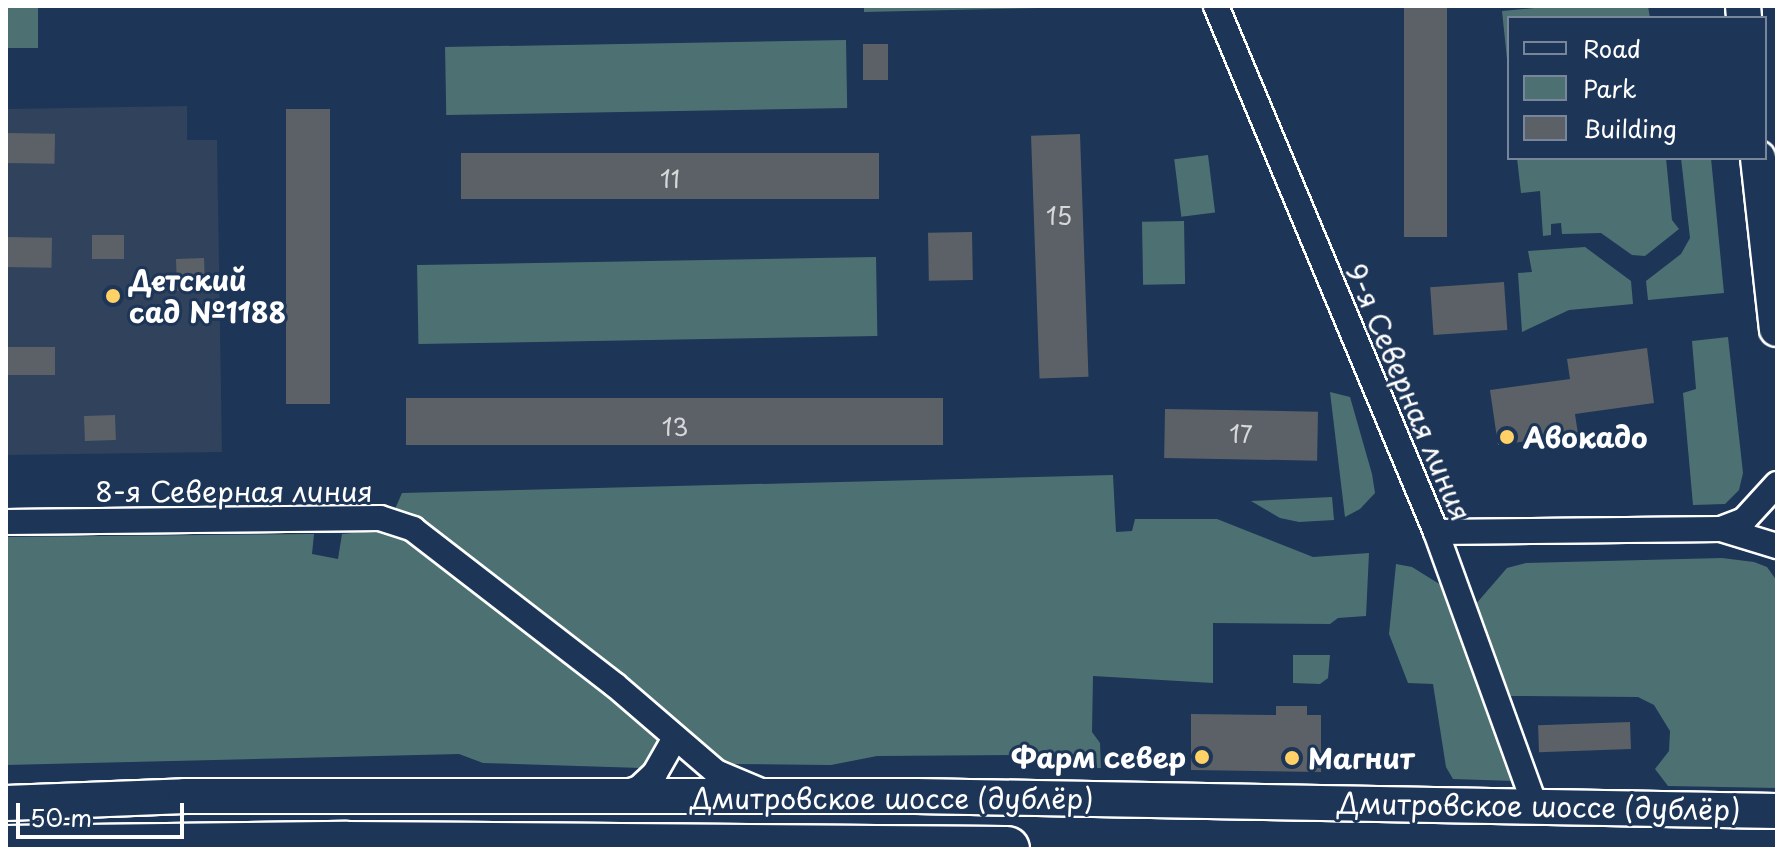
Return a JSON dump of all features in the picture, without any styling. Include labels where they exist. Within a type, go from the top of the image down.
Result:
[{"type":"highway","points":[[6,848],[363,844],[1007,849]]},
{"type":"street","name":"9-я Северная линия","points":[[1216,6],[1436,532],[1535,806]]},
{"type":"street","points":[[1758,160],[1777,329]]},
{"type":"street","points":[[1721,529],[1744,520],[1777,484]]},
{"type":"street","name":"8-я Северная линия","points":[[6,522],[380,518],[413,529],[615,685],[716,772],[774,796]]},
{"type":"street","points":[[1436,532],[1721,529],[1777,546]]},
{"type":"street","points":[[613,796],[639,788],[655,773],[675,738]]},
{"type":"street","name":"Дмитровское шоссе (дублёр)","points":[[6,803],[185,796],[774,796],[1775,810]]},
{"type":"shaded area","name":"Детский сад №1188","points":[[187,106],[187,140],[217,140],[222,452],[6,455],[6,109]]},
{"type":"green space","points":[[6,6],[38,6],[38,48],[6,48]]},
{"type":"green space","points":[[864,6],[1131,6],[864,12]]},
{"type":"green space","points":[[1556,6],[1648,6],[1650,16],[1507,16],[1507,59],[1502,11]]},
{"type":"green space","points":[[846,40],[847,108],[446,115],[445,47]]},
{"type":"green space","points":[[1208,155],[1215,213],[1181,217],[1174,159]]},
{"type":"green space","points":[[1517,160],[1666,160],[1672,220],[1679,229],[1645,256],[1632,255],[1601,233],[1562,234],[1561,223],[1551,224],[1551,235],[1543,236],[1540,191],[1521,193]]},
{"type":"green space","points":[[1681,160],[1711,160],[1724,293],[1648,300],[1646,281],[1681,254],[1690,238]]},
{"type":"green space","points":[[1184,221],[1185,284],[1143,285],[1142,222]]},
{"type":"green space","points":[[1585,247],[1631,281],[1633,304],[1569,310],[1522,332],[1518,273],[1532,272],[1528,251]]},
{"type":"green space","points":[[876,257],[877,336],[418,344],[417,265]]},
{"type":"green space","points":[[1728,337],[1743,473],[1739,490],[1725,504],[1693,505],[1683,393],[1696,389],[1692,341]]},
{"type":"green space","points":[[1330,392],[1350,397],[1375,493],[1360,509],[1345,517]]},
{"type":"green space","points":[[1113,475],[1116,532],[1132,531],[1135,519],[1217,519],[1313,557],[1369,553],[1366,616],[1338,618],[1330,624],[1213,623],[1213,683],[1093,676],[1092,732],[1100,743],[1101,768],[1078,768],[1015,755],[877,756],[831,765],[730,764],[714,759],[677,733],[654,761],[641,768],[483,763],[459,754],[6,765],[6,537],[314,534],[312,554],[338,559],[342,534],[374,531],[388,525],[402,493]]},
{"type":"green space","points":[[1332,497],[1334,520],[1299,522],[1280,518],[1251,501]]},
{"type":"green space","points":[[1722,558],[1767,567],[1777,581],[1777,788],[1668,786],[1655,769],[1669,751],[1670,731],[1654,705],[1638,697],[1511,696],[1475,605],[1507,568],[1526,563]]},
{"type":"green space","points":[[1396,564],[1412,567],[1441,585],[1515,781],[1453,779],[1446,767],[1433,684],[1408,683],[1389,634]]},
{"type":"green space","points":[[1293,655],[1330,655],[1328,678],[1320,684],[1293,683]]},
{"type":"building","points":[[1404,6],[1447,6],[1447,237],[1404,237]]},
{"type":"building","points":[[863,44],[888,44],[888,80],[863,80]]},
{"type":"building","points":[[286,109],[330,109],[330,404],[286,404]]},
{"type":"building","points":[[6,133],[55,134],[54,164],[6,163]]},
{"type":"building","points":[[1080,134],[1088,377],[1040,379],[1031,136]]},
{"type":"building","points":[[461,153],[879,153],[879,199],[461,199]]},
{"type":"building","points":[[972,232],[973,280],[929,281],[928,233]]},
{"type":"building","points":[[92,235],[124,235],[124,259],[92,259]]},
{"type":"building","points":[[6,237],[52,238],[51,268],[6,267]]},
{"type":"building","points":[[204,258],[205,290],[177,291],[176,259]]},
{"type":"building","points":[[1504,282],[1507,330],[1434,335],[1430,287]]},
{"type":"building","points":[[6,347],[55,347],[55,375],[6,375]]},
{"type":"building","points":[[1647,348],[1654,403],[1575,414],[1578,434],[1498,445],[1490,390],[1570,379],[1567,359]]},
{"type":"building","points":[[406,398],[943,398],[943,445],[406,445]]},
{"type":"building","points":[[1165,409],[1318,412],[1317,461],[1164,458]]},
{"type":"building","points":[[115,415],[116,440],[85,441],[84,416]]},
{"type":"building","points":[[1276,706],[1307,706],[1307,715],[1321,715],[1321,772],[1191,770],[1191,714],[1276,715]]},
{"type":"building","points":[[1630,722],[1631,749],[1539,752],[1538,725]]},
{"type":"place","name":"Детский сад №1188","points":[[113,296]]},
{"type":"place","name":"Авокадо","points":[[1507,437]]},
{"type":"place","name":"Фарм север","points":[[1202,757]]},
{"type":"place","name":"Магнит","points":[[1292,758]]}]
